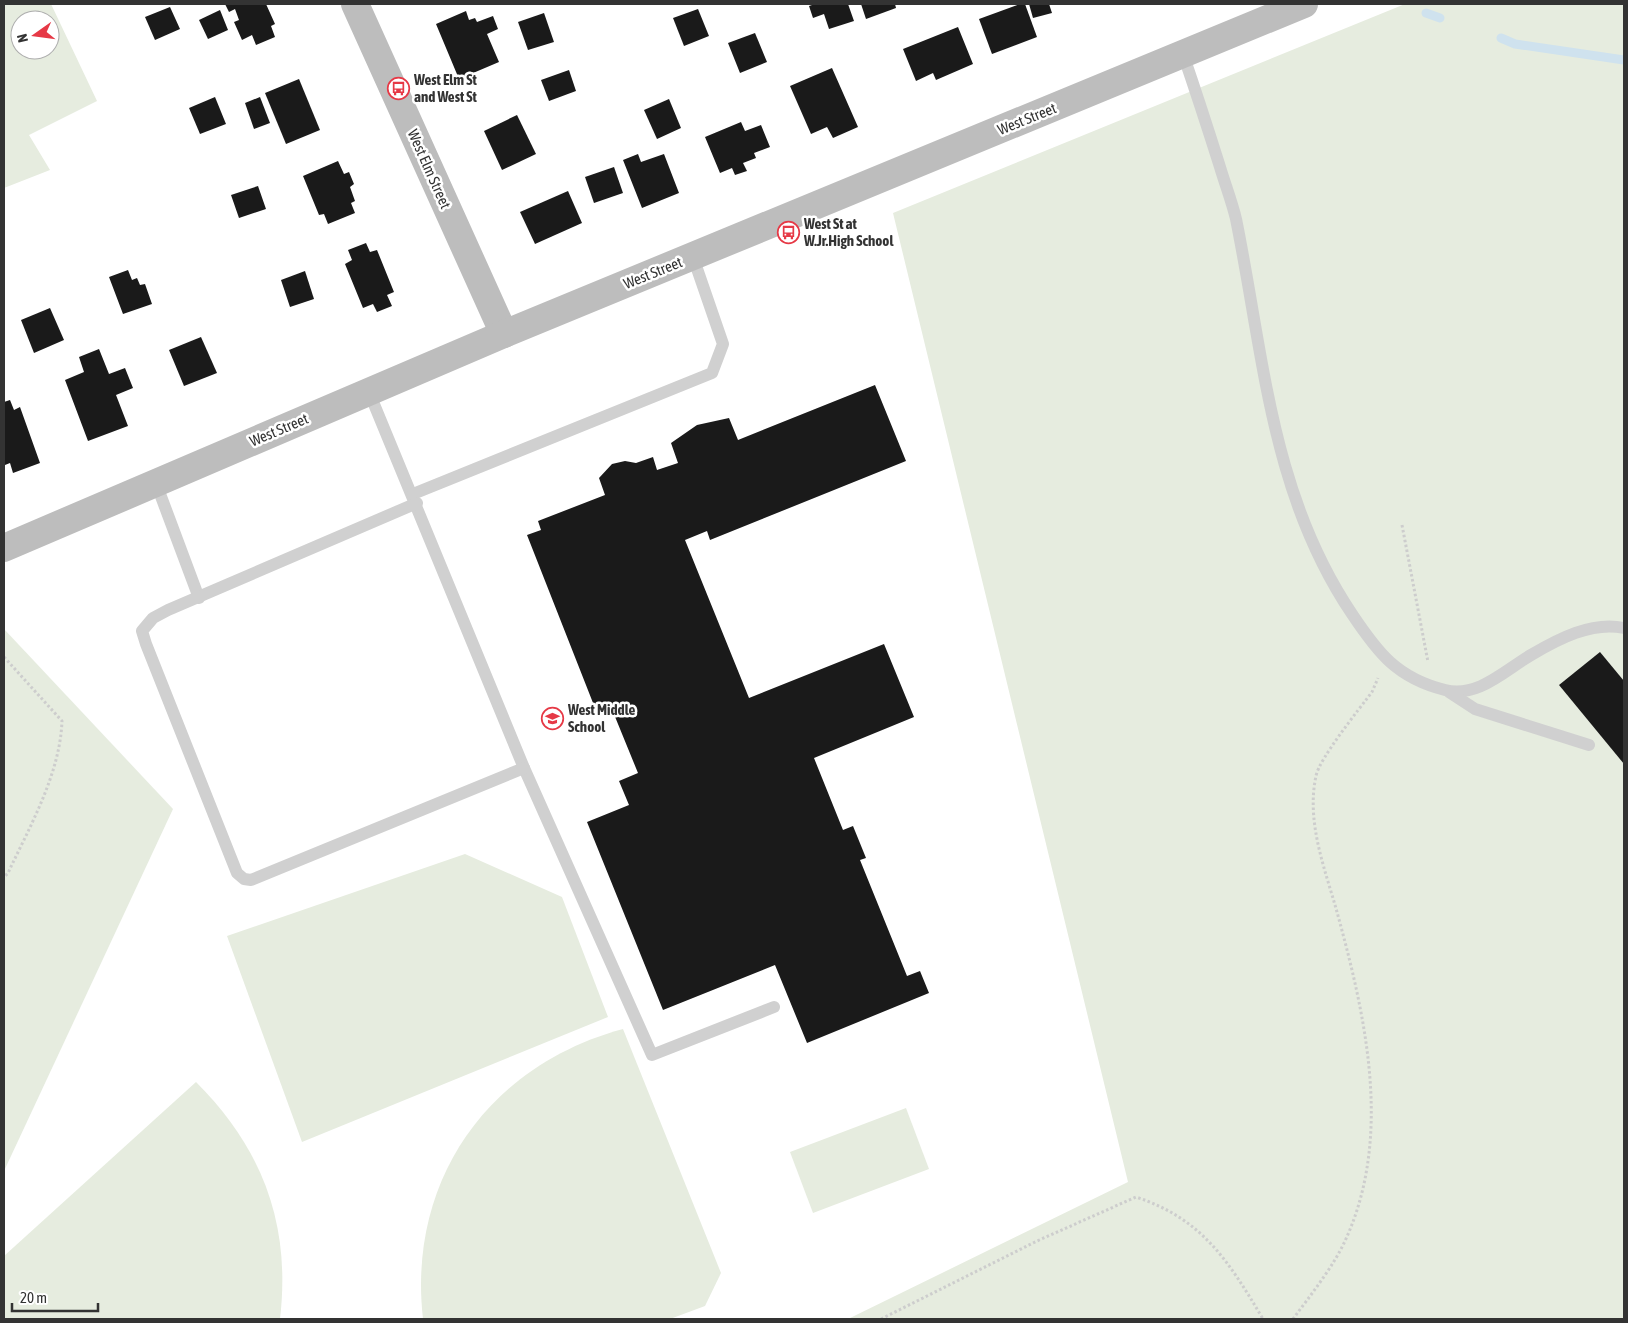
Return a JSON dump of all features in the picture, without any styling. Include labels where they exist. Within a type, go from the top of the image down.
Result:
[{"type":"street","name":"West Elm Street","points":[[355,4],[504,334]]},
{"type":"street","name":"West Street","points":[[4,548],[504,334],[1304,4]]},
{"type":"lane","points":[[1183,54],[1236,217],[1260,359],[1287,475],[1316,551],[1344,602],[1380,653],[1400,671],[1444,690],[1475,708],[1589,745]]},
{"type":"lane","points":[[524,768],[251,880],[244,879],[235,867],[142,630],[153,618],[415,499],[712,373],[723,344],[693,257]]},
{"type":"lane","points":[[369,392],[415,499],[524,768],[652,1055],[774,1007]]},
{"type":"lane","points":[[156,483],[199,598]]},
{"type":"lane","points":[[1444,690],[1461,692],[1482,686],[1531,655],[1585,629],[1610,625],[1624,628]]},
{"type":"path","points":[[1402,525],[1432,685]]},
{"type":"path","points":[[1293,1319],[1345,1243],[1365,1185],[1370,1156],[1370,1087],[1366,1038],[1359,993],[1312,815],[1316,774],[1372,692],[1379,677],[1380,653]]},
{"type":"path","points":[[4,657],[62,721],[61,740],[43,795],[8,873],[4,877]]},
{"type":"path","points":[[881,1319],[1036,1241],[1136,1197],[1163,1206],[1210,1242],[1233,1268],[1263,1319]]},
{"type":"shaded area","points":[[4,4],[51,4],[54,10],[10,10],[10,60],[60,60],[60,23],[97,101],[29,135],[50,170],[4,188]]},
{"type":"shaded area","points":[[1405,4],[1624,4],[1624,1319],[848,1319],[1128,1182],[893,213]]},
{"type":"shaded area","points":[[4,629],[173,809],[4,1171]]},
{"type":"shaded area","points":[[465,854],[562,897],[608,1017],[302,1142],[227,936]]},
{"type":"shaded area","points":[[623,1029],[721,1273],[705,1306],[670,1319],[423,1319],[422,1268],[429,1220],[444,1176],[467,1135],[497,1100],[533,1070],[575,1046]]},
{"type":"shaded area","points":[[196,1082],[239,1134],[255,1162],[267,1190],[276,1220],[281,1252],[280,1319],[5,1319],[4,1256]]},
{"type":"shaded area","points":[[906,1108],[929,1169],[813,1213],[790,1152]]},
{"type":"building","points":[[225,4],[266,4],[275,24],[271,26],[275,37],[256,45],[252,35],[242,40],[234,22],[239,20],[235,9],[229,12]]},
{"type":"building","points":[[815,4],[848,4],[854,21],[829,29],[824,14],[813,18],[809,6]]},
{"type":"building","points":[[861,4],[895,4],[896,8],[866,19]]},
{"type":"building","points":[[1020,4],[1025,4],[1037,37],[992,54],[979,19]]},
{"type":"building","points":[[1029,4],[1049,4],[1052,13],[1033,18]]},
{"type":"building","points":[[170,7],[180,29],[155,40],[145,17]]},
{"type":"building","points":[[698,9],[709,36],[684,46],[673,18]]},
{"type":"building","points":[[220,10],[228,30],[208,39],[199,20]]},
{"type":"building","points":[[466,11],[469,20],[475,18],[477,22],[493,16],[498,29],[487,34],[499,62],[459,79],[436,24]]},
{"type":"building","points":[[544,13],[554,42],[528,50],[518,22]]},
{"type":"building","points":[[958,27],[973,64],[936,80],[933,73],[916,81],[903,49]]},
{"type":"building","points":[[755,33],[767,62],[740,73],[728,43]]},
{"type":"building","points":[[832,68],[858,127],[833,138],[827,127],[811,134],[790,86]]},
{"type":"building","points":[[569,70],[576,91],[549,101],[541,80]]},
{"type":"building","points":[[299,79],[320,130],[286,144],[265,93]]},
{"type":"building","points":[[215,97],[226,124],[200,134],[189,108]]},
{"type":"building","points":[[260,97],[270,123],[254,129],[245,103]]},
{"type":"building","points":[[669,99],[681,128],[657,139],[644,110]]},
{"type":"building","points":[[517,115],[536,154],[502,170],[484,131]]},
{"type":"building","points":[[741,122],[745,131],[761,125],[770,147],[754,153],[756,158],[743,163],[747,171],[735,175],[732,168],[720,173],[705,137]]},
{"type":"building","points":[[638,154],[641,162],[664,154],[679,193],[642,208],[623,160]]},
{"type":"building","points":[[338,161],[344,174],[349,172],[354,184],[350,187],[355,201],[351,203],[355,213],[328,224],[324,214],[319,215],[303,176]]},
{"type":"building","points":[[614,167],[623,193],[594,203],[585,177]]},
{"type":"building","points":[[258,186],[266,209],[239,218],[231,195]]},
{"type":"building","points":[[568,191],[582,223],[535,244],[520,212]]},
{"type":"building","points":[[366,243],[370,252],[377,250],[394,292],[387,295],[392,306],[377,312],[373,304],[363,308],[345,264],[352,260],[348,250]]},
{"type":"building","points":[[128,270],[132,280],[137,278],[140,285],[145,284],[152,304],[123,314],[109,277]]},
{"type":"building","points":[[305,271],[314,299],[290,307],[281,280]]},
{"type":"building","points":[[50,308],[64,340],[34,353],[21,320]]},
{"type":"building","points":[[201,337],[217,373],[184,386],[169,350]]},
{"type":"building","points":[[99,349],[109,374],[125,368],[133,388],[116,395],[128,426],[88,441],[65,380],[84,372],[79,357]]},
{"type":"building","points":[[875,385],[906,461],[710,540],[707,531],[685,540],[749,698],[884,644],[914,717],[814,758],[843,830],[853,826],[866,858],[860,860],[907,976],[920,971],[929,993],[807,1043],[775,965],[663,1010],[587,822],[629,805],[619,781],[638,773],[609,702],[595,708],[527,535],[541,530],[538,521],[605,495],[599,478],[612,464],[625,461],[636,463],[653,457],[657,470],[678,463],[671,443],[697,425],[729,418],[738,440]]},
{"type":"building","points":[[10,400],[14,410],[20,407],[40,463],[13,473],[10,463],[5,465],[4,461],[4,402]]},
{"type":"building","points":[[1600,652],[1624,681],[1624,764],[1559,685]]},
{"type":"waterway","points":[[1426,13],[1440,18]]},
{"type":"waterway","points":[[1501,38],[1515,44],[1624,60]]},
{"type":"place","name":"West Elm St and West St","points":[[398,89]]},
{"type":"place","name":"West St at W.Jr.High School","points":[[788,233]]},
{"type":"place","name":"West Middle School","points":[[552,719]]}]
